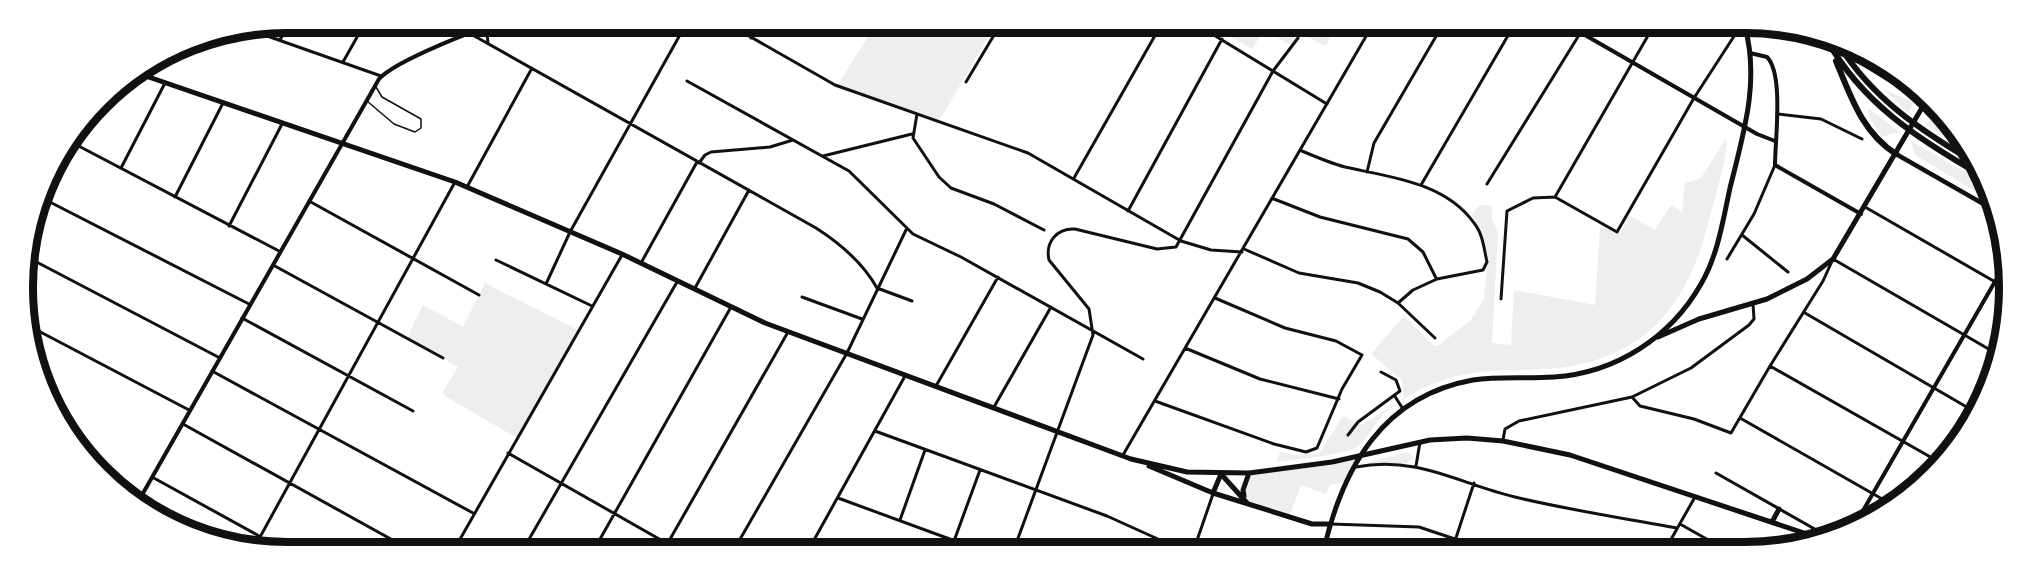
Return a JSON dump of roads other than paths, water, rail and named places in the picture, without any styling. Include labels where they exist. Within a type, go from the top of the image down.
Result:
[{"type":"highway","points":[[1830,48],[1864,125],[1876,140],[1896,154]]},
{"type":"highway","points":[[1832,49],[1866,94],[1903,127],[1969,168]]},
{"type":"highway","points":[[1845,54],[1871,88],[1908,121],[1961,154]]},
{"type":"highway","points":[[1864,63],[1891,80]]},
{"type":"main road","points":[[1326,542],[1339,494],[1354,467],[1381,427],[1403,409],[1430,394],[1472,381],[1553,377],[1598,369],[1625,358],[1657,337],[1688,304],[1706,274],[1718,241],[1747,116],[1751,88],[1750,53],[1745,33]]},
{"type":"main road","points":[[146,76],[455,182],[622,254],[788,332],[1046,426],[1057,433],[1123,455],[1213,493],[1246,501],[1312,524],[1330,524]]},
{"type":"main road","points":[[1657,337],[1666,336],[1707,316],[1753,304],[1798,284],[1833,259],[1923,107]]},
{"type":"main road","points":[[1896,154],[1985,205]]},
{"type":"main road","points":[[1131,459],[1187,472],[1249,473],[1307,466],[1420,442],[1458,438],[1503,441],[1570,455],[1807,534]]},
{"type":"main road","points":[[1246,501],[1243,490],[1249,473]]},
{"type":"main road","points":[[1213,493],[1221,474]]},
{"type":"main road","points":[[1221,474],[1246,501]]},
{"type":"main road","points":[[1772,522],[1779,509]]},
{"type":"street","points":[[280,40],[283,33]]},
{"type":"street","points":[[343,62],[359,33]]},
{"type":"street","points":[[142,496],[340,144],[381,76],[469,33],[749,190],[835,241],[861,265],[877,288],[912,301]]},
{"type":"street","points":[[487,33],[488,43]]},
{"type":"street","points":[[546,284],[570,232],[681,33]]},
{"type":"street","points":[[743,33],[835,85],[1015,148],[1074,178],[1181,241],[1211,250],[1243,250],[1299,273],[1370,287],[1398,303],[1435,338]]},
{"type":"street","points":[[750,33],[751,38]]},
{"type":"street","points":[[966,82],[995,33]]},
{"type":"street","points":[[1074,178],[1156,33]]},
{"type":"street","points":[[1211,33],[1327,104]]},
{"type":"street","points":[[1123,455],[1302,151],[1368,33]]},
{"type":"street","points":[[1367,171],[1374,143],[1438,33]]},
{"type":"street","points":[[1421,185],[1510,33]]},
{"type":"street","points":[[1487,184],[1580,33]]},
{"type":"street","points":[[1583,33],[1762,137],[1775,141]]},
{"type":"street","points":[[1555,197],[1650,33]]},
{"type":"street","points":[[1501,299],[1507,211],[1533,198],[1555,197],[1617,232],[1694,98],[1736,33]]},
{"type":"street","points":[[263,34],[381,76]]},
{"type":"street","points":[[1017,542],[1093,330],[1091,316],[1085,302],[1049,260],[1048,250],[1054,236],[1064,230],[1075,229],[1166,250],[1176,247],[1273,70],[1298,38]]},
{"type":"street","points":[[1128,211],[1222,39]]},
{"type":"street","points":[[1727,259],[1754,214],[1774,165],[1777,114],[1772,64],[1763,55],[1750,53]]},
{"type":"street","points":[[467,188],[532,68]]},
{"type":"street","points":[[687,81],[823,156],[860,180],[906,230],[998,278],[1143,359]]},
{"type":"street","points":[[121,168],[165,83]]},
{"type":"street","points":[[175,197],[223,103]]},
{"type":"street","points":[[917,114],[912,134],[939,177],[951,188],[994,204],[1044,230]]},
{"type":"street","points":[[1777,114],[1821,119],[1862,139]]},
{"type":"street","points":[[229,226],[283,123]]},
{"type":"street","points":[[823,156],[912,134]]},
{"type":"street","points":[[641,263],[698,163],[705,155],[711,152],[770,147],[793,140]]},
{"type":"street","points":[[77,145],[279,251]]},
{"type":"street","points":[[1302,151],[1327,162],[1421,185],[1456,205],[1474,223],[1482,239],[1487,262],[1479,272],[1437,279],[1413,290],[1398,303]]},
{"type":"street","points":[[1774,165],[1861,214]]},
{"type":"street","points":[[259,540],[455,182]]},
{"type":"street","points":[[694,288],[749,190]]},
{"type":"street","points":[[49,199],[249,304]]},
{"type":"street","points":[[1274,199],[1320,218],[1408,238],[1423,252],[1437,279]]},
{"type":"street","points":[[309,201],[479,295]]},
{"type":"street","points":[[1865,207],[1999,284]]},
{"type":"street","points":[[738,542],[847,353],[906,230]]},
{"type":"street","points":[[1742,235],[1788,272]]},
{"type":"street","points":[[458,542],[622,254]]},
{"type":"street","points":[[1632,397],[1640,406],[1694,418],[1731,434],[1770,366],[1805,313],[1833,259],[1991,350]]},
{"type":"street","points":[[496,260],[592,306]]},
{"type":"street","points":[[35,261],[220,358]]},
{"type":"street","points":[[272,264],[443,358]]},
{"type":"street","points":[[1861,514],[1998,276]]},
{"type":"street","points":[[936,386],[998,278]]},
{"type":"street","points":[[527,542],[678,280]]},
{"type":"street","points":[[802,297],[862,319]]},
{"type":"street","points":[[1155,401],[1274,444],[1306,452],[1317,448],[1362,355],[1336,341],[1278,326],[1215,298]]},
{"type":"street","points":[[1503,441],[1505,429],[1519,421],[1632,397],[1692,368],[1754,320],[1753,304]]},
{"type":"street","points":[[598,542],[732,306]]},
{"type":"street","points":[[993,408],[1051,307]]},
{"type":"street","points":[[1805,313],[1969,408]]},
{"type":"street","points":[[242,318],[413,411]]},
{"type":"street","points":[[37,330],[189,410]]},
{"type":"street","points":[[668,542],[788,332]]},
{"type":"street","points":[[1185,348],[1260,379],[1339,399]]},
{"type":"street","points":[[1770,366],[1933,458]]},
{"type":"street","points":[[212,371],[473,513]]},
{"type":"street","points":[[1348,435],[1358,422],[1400,391],[1396,380],[1381,372]]},
{"type":"street","points":[[813,542],[905,376]]},
{"type":"street","points":[[1394,395],[1403,409]]},
{"type":"street","points":[[1740,418],[1884,500]]},
{"type":"street","points":[[182,424],[396,542]]},
{"type":"street","points":[[875,431],[1107,516],[1165,542]]},
{"type":"street","points":[[1416,466],[1420,442]]},
{"type":"street","points":[[900,520],[925,450]]},
{"type":"street","points":[[508,453],[664,542]]},
{"type":"street","points":[[1354,467],[1366,465],[1416,466],[1514,497],[1677,528]]},
{"type":"street","points":[[954,541],[980,470]]},
{"type":"street","points":[[1716,473],[1818,531]]},
{"type":"street","points":[[152,477],[269,541]]},
{"type":"street","points":[[1454,542],[1474,483]]},
{"type":"street","points":[[1196,542],[1213,493]]},
{"type":"street","points":[[1669,542],[1695,497]]},
{"type":"street","points":[[838,498],[957,542]]},
{"type":"street","points":[[1330,524],[1407,525],[1464,542]]},
{"type":"street","points":[[1680,524],[1712,542]]},
{"type":"lane","points":[[366,100],[394,124],[415,132],[421,128],[421,119],[382,97],[376,84]]}]
